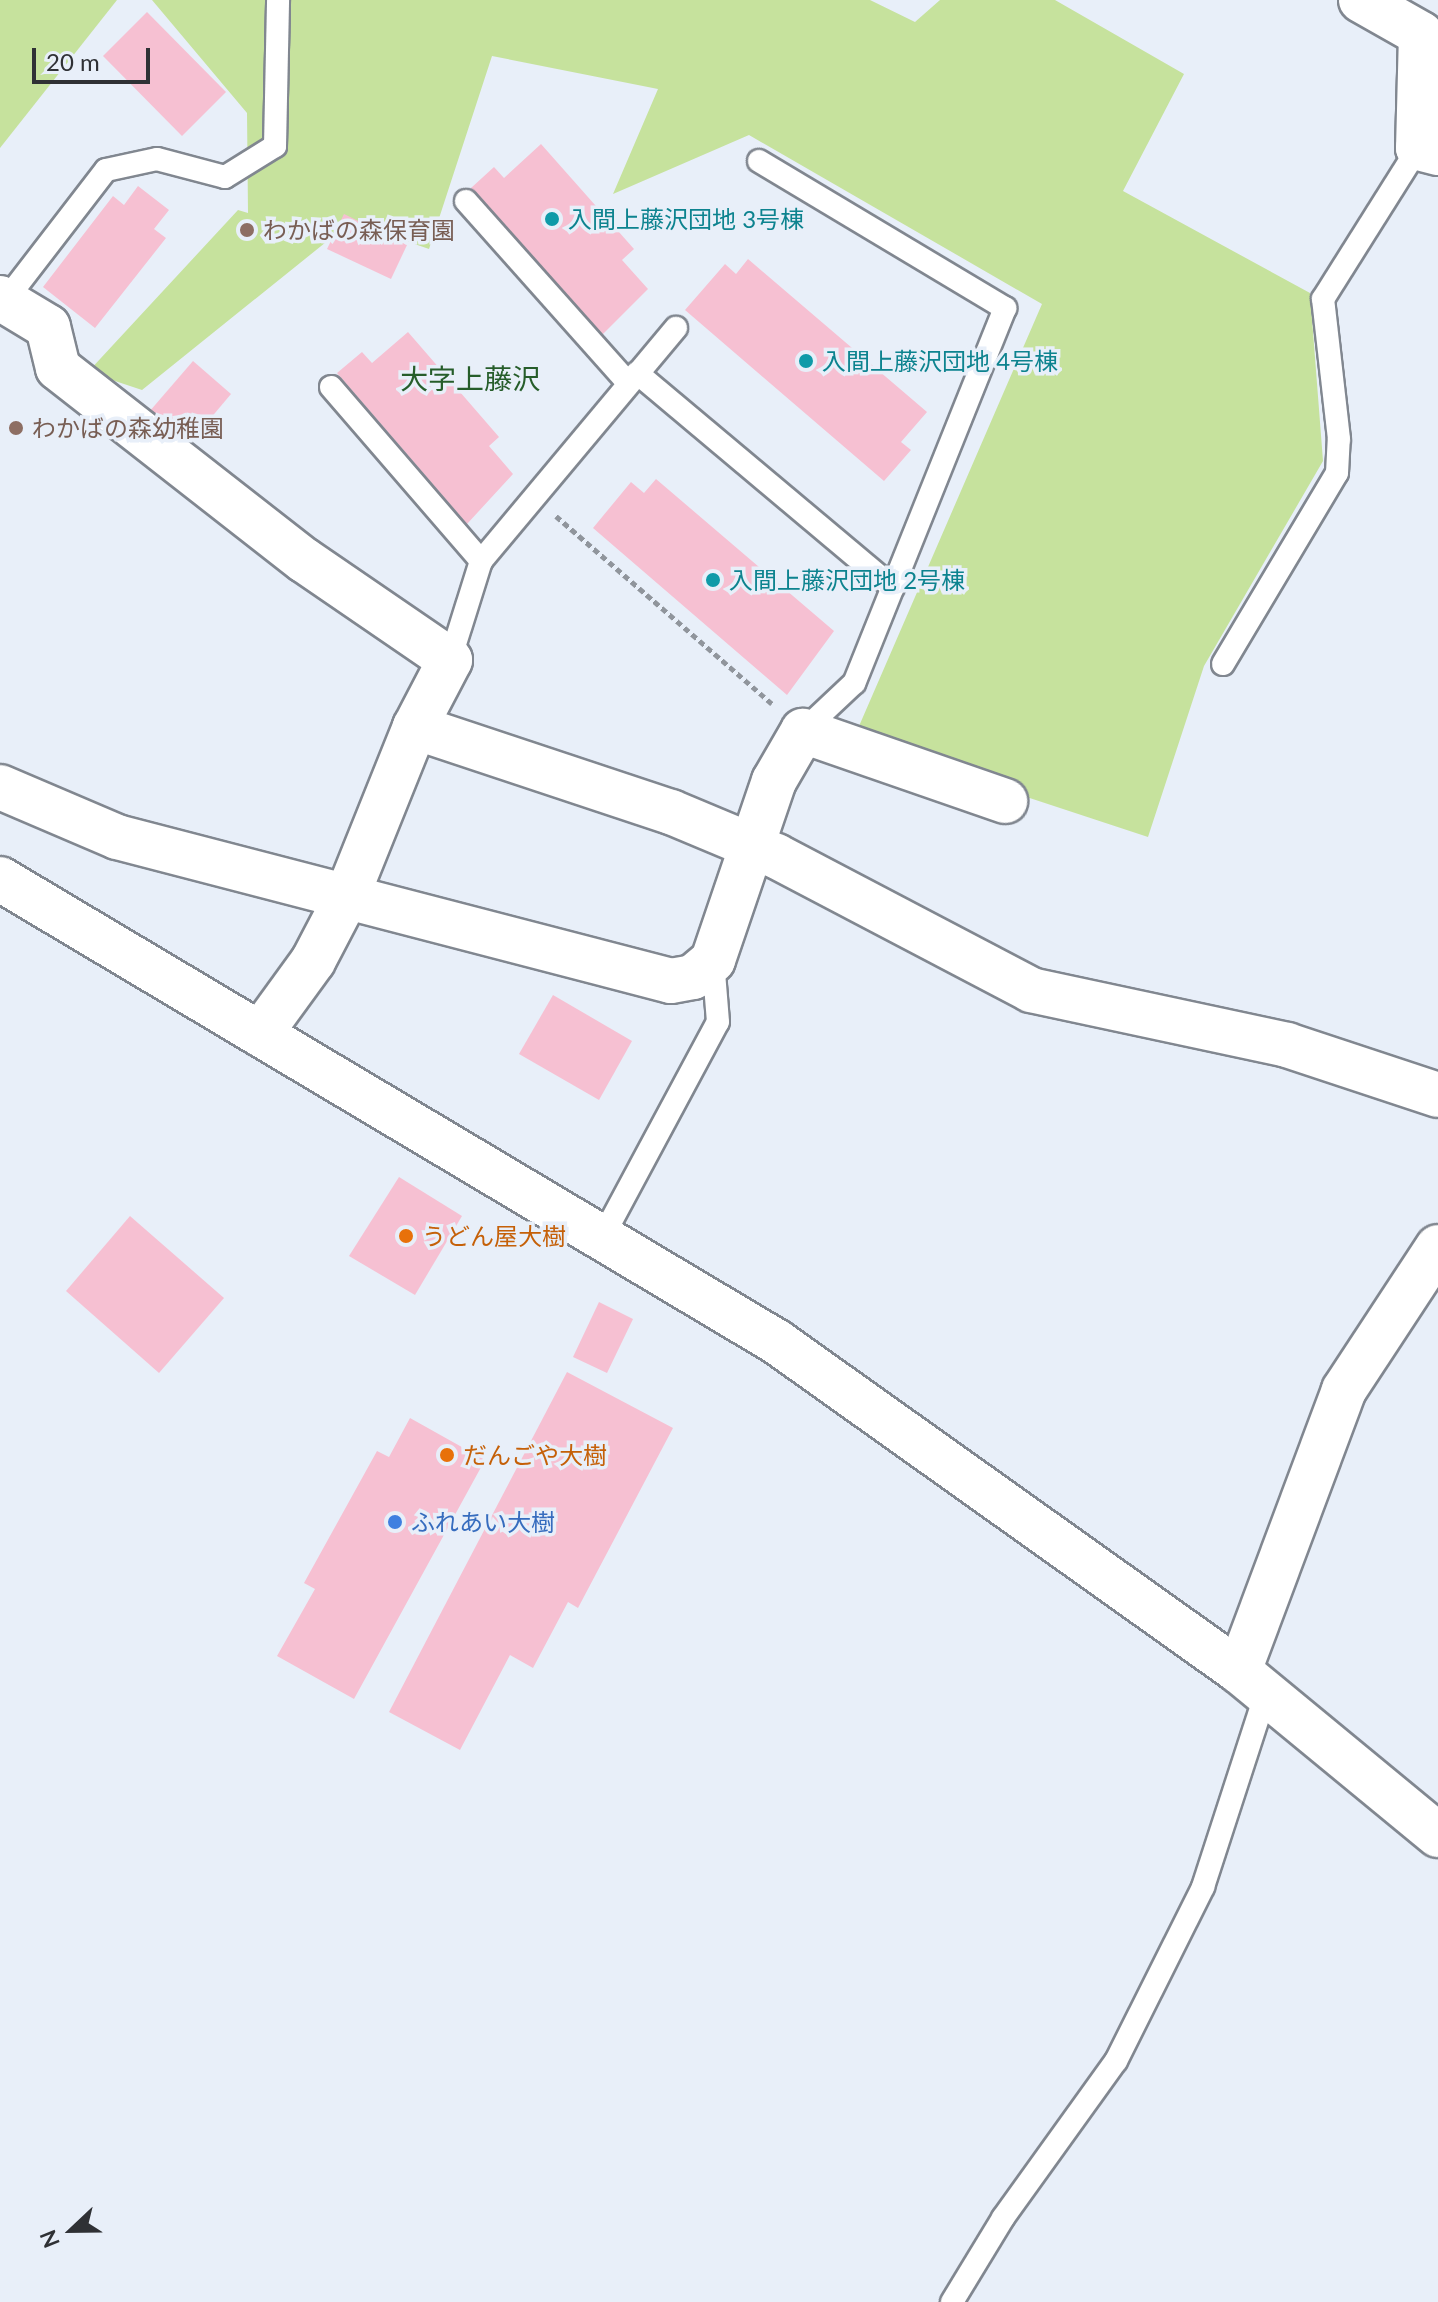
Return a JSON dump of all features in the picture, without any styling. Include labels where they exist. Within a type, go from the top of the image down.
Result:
[{"type":"street","points":[[1361,0],[1421,34],[1428,150]]},
{"type":"street","points":[[3,300],[48,327],[58,368],[304,560],[450,660],[415,727],[347,896],[313,961],[260,1034]]},
{"type":"street","points":[[415,727],[671,812],[755,848],[1031,990],[1287,1045],[1438,1095]]},
{"type":"street","points":[[0,787],[117,837],[671,981],[693,977],[713,960],[755,848],[774,781],[803,731],[1005,801]]},
{"type":"street","points":[[0,879],[777,1342],[1253,1682],[1438,1835]]},
{"type":"street","points":[[1253,1682],[1344,1390],[1438,1247]]},
{"type":"lane","points":[[3,300],[106,170],[157,159],[225,177],[275,146],[278,0]]},
{"type":"lane","points":[[1223,664],[1337,473],[1339,439],[1323,299],[1428,150]]},
{"type":"lane","points":[[759,161],[1005,308],[854,683],[803,731]]},
{"type":"lane","points":[[466,201],[633,378],[893,588]]},
{"type":"lane","points":[[450,660],[481,561],[676,328]]},
{"type":"lane","points":[[331,387],[481,561]]},
{"type":"lane","points":[[602,1238],[718,1022],[713,960]]},
{"type":"lane","points":[[952,2302],[1003,2218],[1116,2061],[1203,1887],[1253,1682]]},
{"type":"path","points":[[534,497],[803,731]]},
{"type":"green space","points":[[0,0],[117,0],[0,148]]},
{"type":"green space","points":[[152,0],[870,0],[915,22],[940,0],[1055,0],[1184,74],[1123,191],[1310,293],[1323,461],[1204,666],[1148,837],[853,740],[1042,304],[749,135],[613,194],[658,89],[492,56],[429,249],[351,222],[142,390],[88,372],[238,210],[248,213],[247,113]]},
{"type":"building","points":[[147,12],[226,92],[182,136],[103,56]]},
{"type":"building","name":"入間上藤沢団地 3号棟","points":[[541,144],[634,249],[622,260],[648,289],[602,335],[471,188],[494,167],[504,178]]},
{"type":"building","points":[[138,186],[169,210],[154,229],[166,238],[95,328],[43,287],[113,196],[124,205]]},
{"type":"building","points":[[344,214],[407,245],[391,279],[327,249]]},
{"type":"building","name":"入間上藤沢団地 4号棟","points":[[748,259],[927,412],[901,442],[911,450],[884,481],[685,310],[725,264],[736,274]]},
{"type":"building","points":[[408,332],[499,437],[489,446],[513,474],[467,524],[337,373],[362,352],[372,363]]},
{"type":"building","points":[[193,361],[231,394],[188,445],[149,412]]},
{"type":"building","name":"入間上藤沢団地 2号棟","points":[[656,479],[834,631],[787,695],[593,528],[631,482],[644,493]]},
{"type":"building","points":[[553,995],[632,1041],[599,1100],[519,1054]]},
{"type":"building","name":"うどん屋大樹","points":[[399,1177],[462,1216],[415,1295],[349,1256]]},
{"type":"building","points":[[130,1216],[224,1298],[159,1373],[66,1291]]},
{"type":"building","points":[[599,1302],[633,1319],[607,1373],[573,1357]]},
{"type":"building","points":[[567,1372],[673,1428],[578,1608],[568,1602],[533,1668],[510,1655],[460,1750],[389,1712]]},
{"type":"building","name":"ふれあい大樹","points":[[410,1418],[485,1460],[354,1699],[277,1656],[315,1589],[304,1583],[377,1451],[389,1457]]},
{"type":"place","name":"入間上藤沢団地 3号棟","points":[[552,219]]},
{"type":"place","name":"わかばの森保育園","points":[[247,230]]},
{"type":"place","name":"入間上藤沢団地 4号棟","points":[[806,361]]},
{"type":"place","name":"わかばの森幼稚園","points":[[16,428]]},
{"type":"place","name":"入間上藤沢団地 2号棟","points":[[713,580]]},
{"type":"place","name":"うどん屋大樹","points":[[406,1236]]},
{"type":"place","name":"だんごや大樹","points":[[447,1455]]},
{"type":"place","name":"ふれあい大樹","points":[[395,1522]]},
{"type":"district","name":"大字上藤沢","points":[[470,378]]}]
